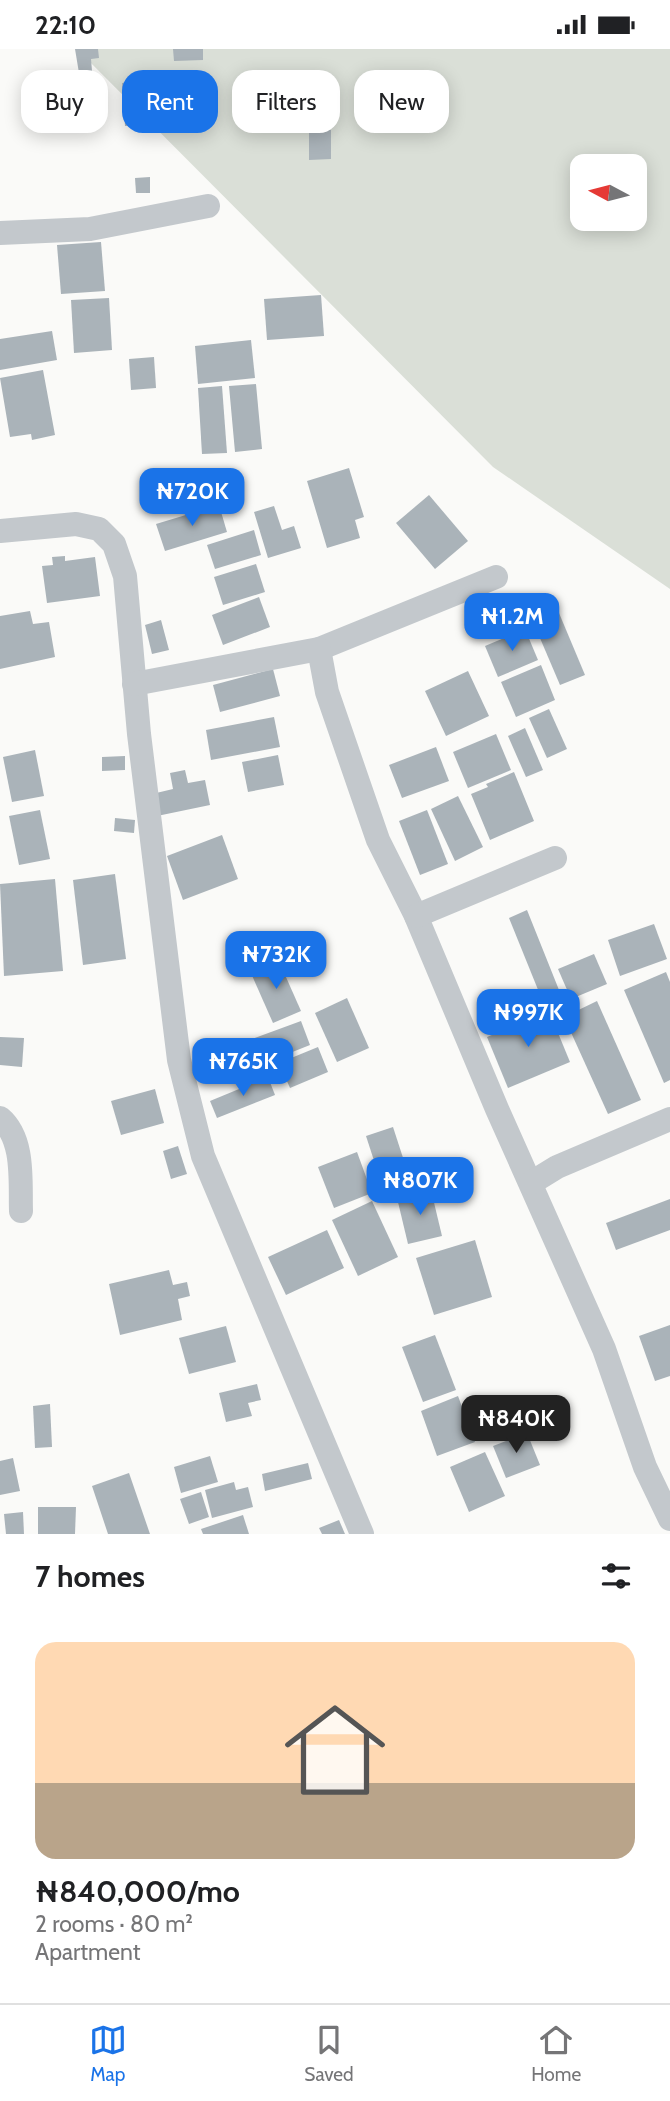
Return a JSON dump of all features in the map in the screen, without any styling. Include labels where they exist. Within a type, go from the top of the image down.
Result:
[{"type":"street","points":[[0,233],[90,229],[208,206]]},
{"type":"street","points":[[0,531],[76,524],[99,529],[114,544],[125,576],[134,684],[179,1060],[203,1156],[362,1534]]},
{"type":"street","points":[[134,684],[318,649],[496,577]]},
{"type":"street","points":[[318,649],[327,692],[377,840],[416,916],[604,1349],[645,1467],[670,1519]]},
{"type":"street","points":[[416,916],[555,858]]},
{"type":"street","points":[[0,1118],[7,1124],[19,1155],[21,1211]]},
{"type":"street","points":[[531,1182],[557,1167],[670,1119]]},
{"type":"shaded area","points":[[77,49],[670,49],[670,589],[493,467],[161,133],[218,133],[218,70],[122,70],[122,94],[108,80],[108,70],[98,70]]},
{"type":"building","points":[[75,49],[98,49],[99,58],[91,59],[92,70],[78,70]]},
{"type":"building","points":[[173,49],[203,49],[203,60],[174,61]]},
{"type":"building","points":[[309,133],[331,133],[331,159],[309,160]]},
{"type":"building","points":[[150,177],[150,193],[136,193],[135,178]]},
{"type":"building","points":[[101,242],[105,291],[61,294],[57,245]]},
{"type":"building","points":[[321,295],[324,336],[267,340],[264,299]]},
{"type":"building","points":[[109,298],[112,350],[74,353],[71,300]]},
{"type":"building","points":[[52,331],[57,360],[0,370],[0,339]]},
{"type":"building","points":[[251,340],[255,378],[198,384],[195,346]]},
{"type":"building","points":[[154,357],[156,388],[131,390],[129,359]]},
{"type":"building","points":[[43,370],[55,435],[32,440],[31,434],[10,437],[0,378]]},
{"type":"building","points":[[256,384],[262,449],[235,452],[229,386]]},
{"type":"building","points":[[222,386],[227,453],[202,454],[198,388]]},
{"type":"building","points":[[349,468],[364,517],[355,520],[360,538],[327,548],[307,481]]},
{"type":"building","points":[[429,495],[468,541],[435,569],[396,523]]},
{"type":"building","points":[[219,505],[227,532],[165,551],[156,524]]},
{"type":"building","points":[[274,506],[282,530],[294,526],[301,548],[268,558],[254,512]]},
{"type":"building","points":[[254,530],[261,555],[215,569],[207,545]]},
{"type":"building","points":[[65,556],[65,561],[95,557],[100,596],[47,603],[42,566],[53,565],[52,557]]},
{"type":"building","points":[[256,564],[265,592],[223,605],[214,577]]},
{"type":"building","points":[[259,597],[270,627],[223,645],[212,615]]},
{"type":"building","points":[[30,611],[33,624],[49,622],[55,657],[0,669],[0,616]]},
{"type":"building","points":[[559,613],[585,675],[560,685],[534,624]]},
{"type":"building","points":[[161,620],[169,650],[152,654],[145,625]]},
{"type":"building","points":[[525,629],[538,660],[498,677],[485,646]]},
{"type":"building","points":[[541,665],[555,700],[516,717],[501,682]]},
{"type":"building","points":[[273,669],[280,696],[220,712],[213,685]]},
{"type":"building","points":[[468,671],[489,716],[446,736],[425,691]]},
{"type":"building","points":[[549,709],[567,749],[547,758],[529,718]]},
{"type":"building","points":[[274,717],[280,747],[211,760],[206,730]]},
{"type":"building","points":[[525,728],[543,770],[526,777],[508,736]]},
{"type":"building","points":[[496,734],[511,770],[468,788],[453,752]]},
{"type":"building","points":[[436,747],[449,781],[402,798],[389,765]]},
{"type":"building","points":[[35,750],[44,796],[12,802],[3,757]]},
{"type":"building","points":[[278,755],[284,785],[248,792],[242,762]]},
{"type":"building","points":[[125,756],[125,770],[102,771],[102,757]]},
{"type":"building","points":[[185,770],[188,783],[205,780],[210,805],[157,816],[152,794],[173,789],[170,773]]},
{"type":"building","points":[[514,772],[534,821],[490,840],[471,794]]},
{"type":"building","points":[[458,796],[483,847],[455,861],[431,809]]},
{"type":"building","points":[[40,810],[50,859],[19,865],[9,816]]},
{"type":"building","points":[[427,810],[448,864],[420,875],[399,821]]},
{"type":"building","points":[[115,818],[135,820],[134,833],[114,831]]},
{"type":"building","points":[[222,835],[238,879],[183,900],[167,856]]},
{"type":"building","points":[[115,874],[126,959],[83,965],[73,880]]},
{"type":"building","points":[[55,879],[63,971],[4,976],[0,884]]},
{"type":"building","points":[[527,910],[563,1000],[545,1007],[509,918]]},
{"type":"building","points":[[654,924],[667,959],[620,976],[608,940]]},
{"type":"building","points":[[594,954],[607,984],[571,999],[558,969]]},
{"type":"building","points":[[278,959],[301,1011],[273,1023],[250,971]]},
{"type":"building","points":[[666,972],[670,982],[670,1080],[664,1083],[624,990]]},
{"type":"building","points":[[347,998],[369,1048],[337,1062],[315,1013]]},
{"type":"building","points":[[597,1001],[641,1100],[608,1114],[564,1017]]},
{"type":"building","points":[[549,1011],[570,1062],[508,1088],[487,1037]]},
{"type":"building","points":[[301,1021],[310,1045],[247,1070],[241,1053],[247,1050],[244,1042]]},
{"type":"building","points":[[0,1037],[24,1038],[22,1067],[0,1065]]},
{"type":"building","points":[[318,1047],[328,1072],[290,1088],[279,1063]]},
{"type":"building","points":[[268,1077],[275,1095],[217,1118],[210,1101]]},
{"type":"building","points":[[155,1089],[164,1123],[121,1135],[111,1101]]},
{"type":"building","points":[[393,1127],[406,1167],[379,1176],[366,1136]]},
{"type":"building","points":[[178,1146],[187,1174],[171,1179],[163,1151]]},
{"type":"building","points":[[357,1152],[372,1193],[334,1208],[318,1167]]},
{"type":"building","points":[[431,1190],[442,1236],[408,1244],[397,1198]]},
{"type":"building","points":[[670,1199],[670,1230],[616,1250],[606,1223]]},
{"type":"building","points":[[372,1201],[398,1257],[358,1276],[332,1220]]},
{"type":"building","points":[[327,1230],[344,1268],[286,1295],[268,1257]]},
{"type":"building","points":[[475,1240],[492,1297],[434,1315],[416,1258]]},
{"type":"building","points":[[169,1270],[173,1285],[187,1282],[190,1296],[178,1299],[182,1320],[120,1335],[109,1284]]},
{"type":"building","points":[[670,1325],[670,1376],[655,1381],[639,1336]]},
{"type":"building","points":[[226,1326],[236,1362],[189,1374],[179,1338]]},
{"type":"building","points":[[435,1335],[456,1390],[423,1402],[402,1347]]},
{"type":"building","points":[[257,1384],[261,1400],[248,1403],[252,1416],[226,1422],[219,1393]]},
{"type":"building","points":[[458,1396],[475,1442],[437,1456],[421,1411]]},
{"type":"building","points":[[50,1404],[52,1447],[35,1448],[33,1406]]},
{"type":"building","points":[[527,1433],[540,1465],[506,1478],[493,1446]]},
{"type":"building","points":[[485,1452],[505,1496],[469,1512],[450,1467]]},
{"type":"building","points":[[210,1456],[218,1482],[181,1493],[174,1467]]},
{"type":"building","points":[[13,1458],[20,1491],[0,1495],[0,1461]]},
{"type":"building","points":[[308,1463],[312,1479],[265,1491],[262,1474]]},
{"type":"building","points":[[129,1473],[150,1534],[108,1534],[92,1486]]},
{"type":"building","points":[[234,1482],[236,1490],[248,1487],[253,1507],[212,1518],[205,1490]]},
{"type":"building","points":[[201,1492],[209,1517],[189,1524],[180,1499]]},
{"type":"building","points":[[38,1507],[76,1507],[75,1534],[38,1534]]},
{"type":"building","points":[[23,1512],[24,1534],[6,1534],[4,1514]]},
{"type":"building","points":[[243,1515],[249,1534],[203,1534],[201,1529]]},
{"type":"building","points":[[339,1520],[345,1534],[322,1534],[319,1528]]}]
